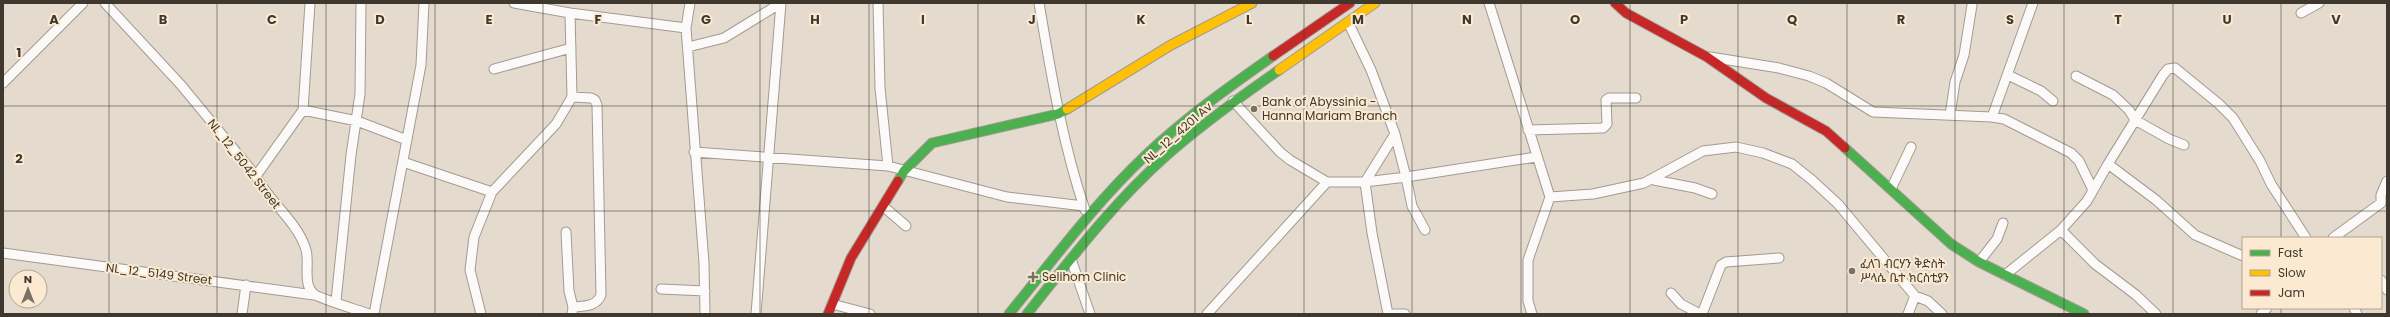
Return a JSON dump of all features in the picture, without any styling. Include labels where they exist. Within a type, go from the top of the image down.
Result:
[{"type":"street","points":[[3,83],[83,3]]},
{"type":"street","name":"NL_12_5042 Street","points":[[105,3],[181,85],[256,176],[262,188],[302,238],[307,252],[309,287],[314,295]]},
{"type":"street","points":[[256,176],[303,110],[310,3]]},
{"type":"street","points":[[336,301],[351,154],[357,121],[362,56],[361,3]]},
{"type":"street","points":[[374,314],[421,65],[424,3]]},
{"type":"street","points":[[514,3],[570,13],[686,28]]},
{"type":"street","points":[[690,3],[686,28],[694,152],[704,263],[705,314]]},
{"type":"street","points":[[688,46],[724,38],[781,3]]},
{"type":"street","points":[[756,314],[781,3]]},
{"type":"street","points":[[878,3],[880,88],[888,166]]},
{"type":"street","points":[[1039,3],[1058,114],[1087,216]]},
{"type":"street","points":[[828,314],[851,258],[884,207],[904,171],[932,143],[1058,114],[1171,46],[1252,3]]},
{"type":"street","name":"NL_12_4201 Av","points":[[1009,314],[1087,216],[1120,181],[1167,137],[1211,100],[1350,3]]},
{"type":"street","name":"NL_12_4201 Av","points":[[1027,314],[1071,259],[1132,191],[1165,158],[1233,101],[1375,3]]},
{"type":"street","points":[[1489,3],[1536,157],[1550,197],[1528,260],[1528,301],[1532,314]]},
{"type":"street","points":[[1615,3],[1626,13],[1707,57],[1766,98],[1826,131],[1951,244],[1979,262],[2084,314]]},
{"type":"street","points":[[1992,117],[2033,3]]},
{"type":"street","points":[[2301,13],[2319,3]]},
{"type":"street","points":[[1950,116],[1955,82],[1964,55],[1972,5]]},
{"type":"street","points":[[481,314],[472,285],[471,252],[474,238],[492,192],[556,124],[572,97],[570,13]]},
{"type":"street","points":[[1348,22],[1371,70],[1394,134],[1406,177],[1412,206],[1425,230]]},
{"type":"street","points":[[494,69],[571,48]]},
{"type":"street","points":[[1707,57],[1779,68],[1809,76],[1826,83],[1873,112],[1992,117],[2004,119],[2071,154],[2079,161],[2093,190]]},
{"type":"street","points":[[2005,275],[2061,230],[2080,210],[2168,69],[2175,68],[2181,71],[2233,118],[2260,161],[2271,184],[2305,237]]},
{"type":"street","points":[[2008,75],[2041,92],[2053,101]]},
{"type":"street","points":[[2076,76],[2113,95],[2129,110],[2135,120],[2169,139],[2184,145]]},
{"type":"street","points":[[566,232],[569,291],[572,311],[593,305],[598,301],[601,295],[597,105],[595,100],[591,98],[572,97]]},
{"type":"street","points":[[1528,130],[1603,128],[1607,124],[1606,100],[1609,98],[1636,98]]},
{"type":"street","points":[[1233,101],[1280,152],[1327,182],[1364,182],[1406,177],[1536,157]]},
{"type":"street","points":[[303,110],[357,121],[407,140]]},
{"type":"street","points":[[1394,134],[1364,182],[1372,233],[1388,314],[1405,314]]},
{"type":"street","points":[[1891,189],[1911,146]]},
{"type":"street","points":[[1550,197],[1613,191],[1654,180],[1692,155],[1714,149],[1736,147],[1747,149],[1792,164],[1838,204],[1915,296],[1928,301],[1942,314]]},
{"type":"street","points":[[694,152],[769,156],[888,166],[1007,197],[1084,206]]},
{"type":"street","points":[[403,162],[492,192]]},
{"type":"street","points":[[2108,164],[2156,200],[2195,235],[2242,256]]},
{"type":"street","points":[[1654,180],[1695,188],[1712,194]]},
{"type":"street","points":[[2334,237],[2384,204],[2381,194],[2387,181]]},
{"type":"street","points":[[1207,314],[1327,182]]},
{"type":"street","points":[[884,207],[906,226]]},
{"type":"street","points":[[1979,262],[1997,239],[2003,224]]},
{"type":"street","points":[[2061,230],[2095,264],[2136,295],[2156,314]]},
{"type":"street","name":"NL_12_5149 Street","points":[[3,253],[314,295]]},
{"type":"street","points":[[1671,293],[1681,304],[1701,314],[1721,265],[1726,262],[1779,258]]},
{"type":"street","points":[[1071,259],[1090,314]]},
{"type":"street","points":[[242,314],[246,285]]},
{"type":"street","points":[[661,289],[704,291]]},
{"type":"street","points":[[314,295],[336,301],[369,314]]},
{"type":"street","points":[[1908,314],[1915,296]]},
{"type":"street","points":[[832,304],[870,314]]},
{"type":"traffic: fast","points":[[1009,314],[1092,212],[1127,173],[1161,141],[1192,116],[1273,56]]},
{"type":"traffic: fast","points":[[1027,314],[1110,212],[1147,174],[1207,122],[1279,70]]},
{"type":"traffic: fast","points":[[898,181],[904,171],[932,143],[1058,114],[1067,109]]},
{"type":"traffic: fast","points":[[1845,148],[1951,244],[1979,262],[2084,314]]},
{"type":"traffic: slow","points":[[1067,109],[1171,45],[1252,3]]},
{"type":"traffic: slow","points":[[1279,70],[1375,3]]},
{"type":"traffic: jam","points":[[1273,56],[1350,3]]},
{"type":"traffic: jam","points":[[1615,3],[1626,13],[1707,57],[1766,98],[1826,131],[1845,148]]},
{"type":"traffic: jam","points":[[828,314],[851,258],[898,181]]},
{"type":"place","name":"Bank of Abyssinia - Hanna Mariam Branch","points":[[1254,109]]},
{"type":"place","name":"ፈለገ ብርሃን ቅድስት ሥላሴ ቤተ ክርስቲያን","points":[[1852,271]]},
{"type":"place","name":"Selihom Clinic","points":[[1033,277]]}]
